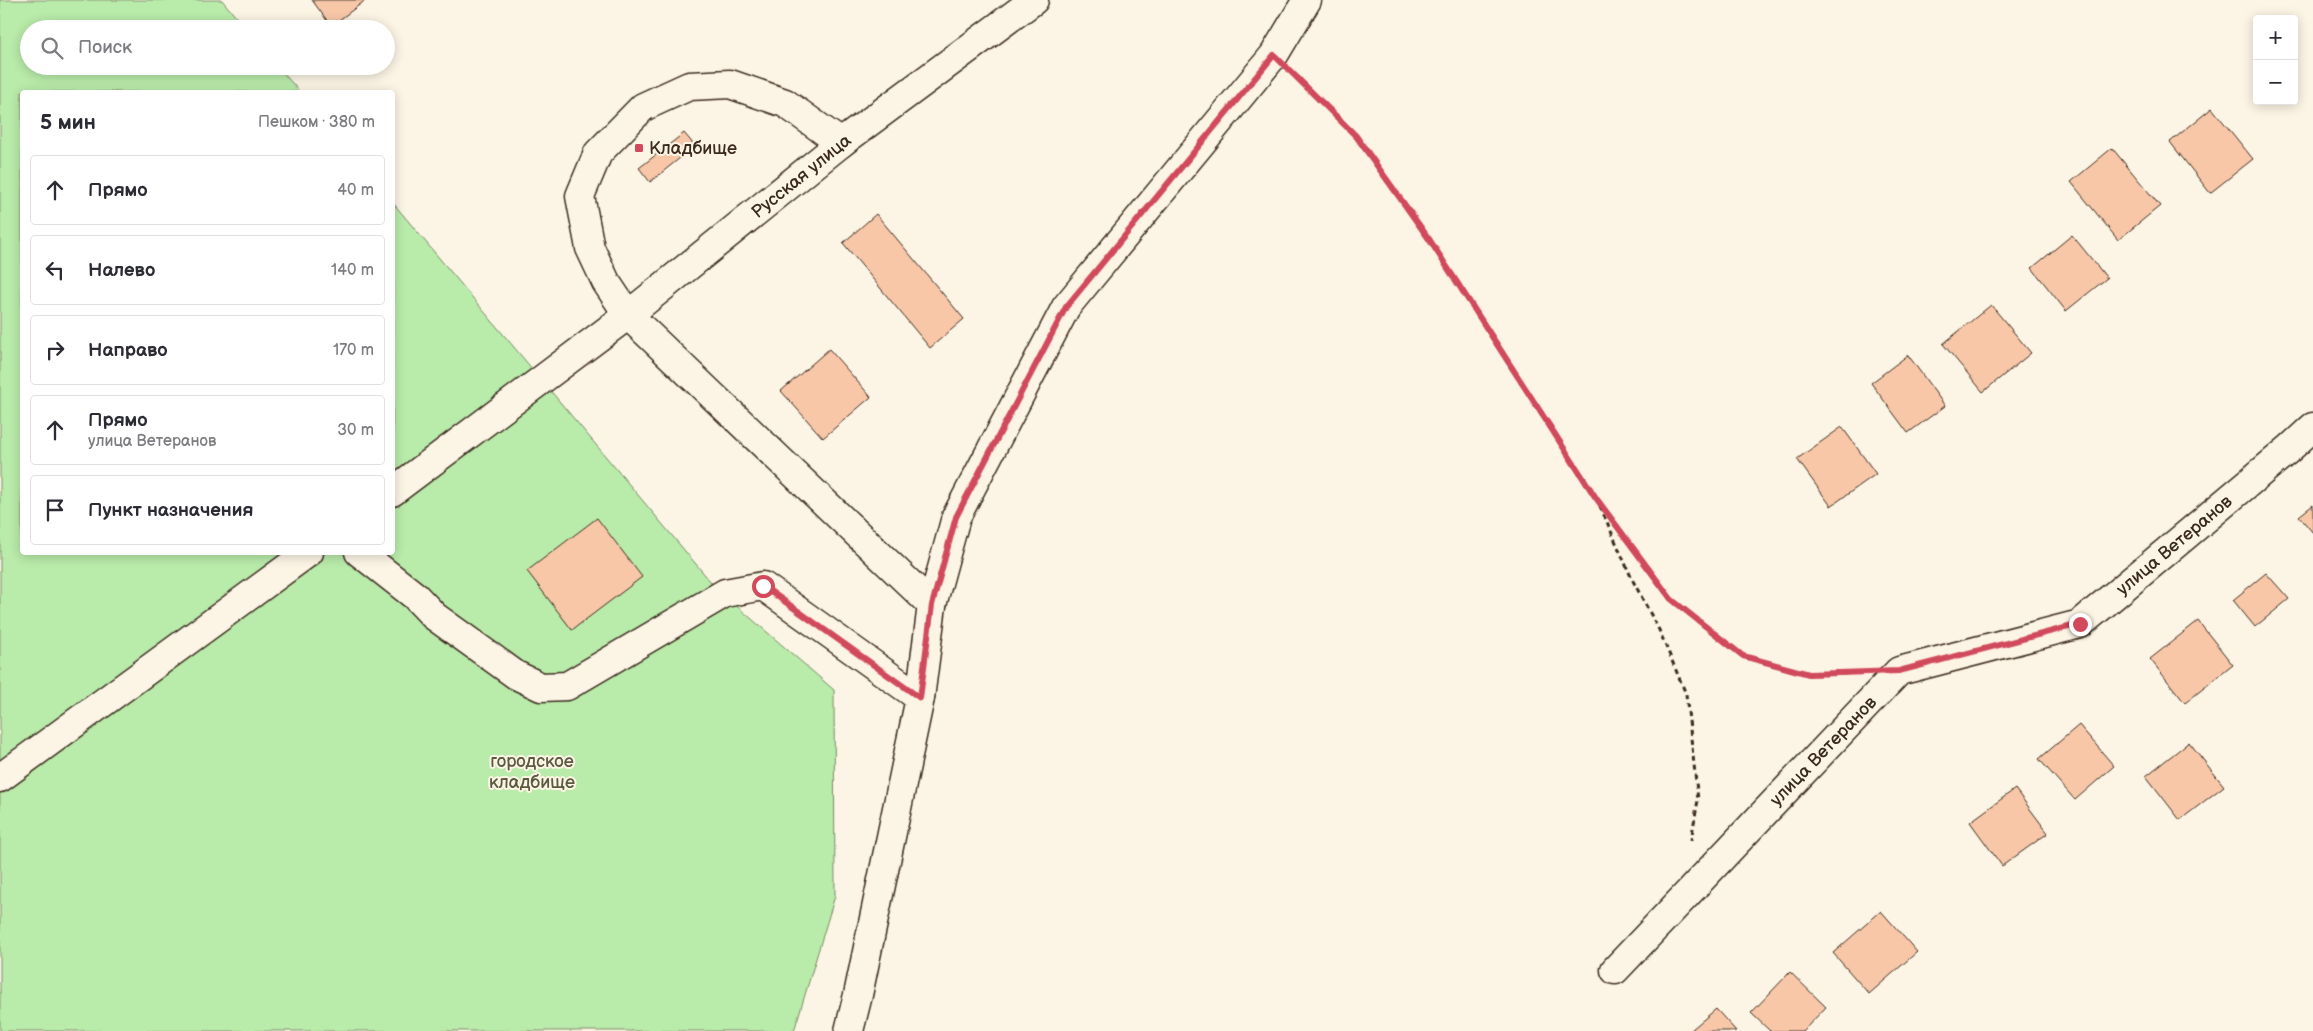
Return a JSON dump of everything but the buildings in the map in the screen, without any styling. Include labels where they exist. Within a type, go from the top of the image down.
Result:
[{"type":"street","name":"Русская улица","points":[[395,490],[628,315],[841,143],[1034,0]]},
{"type":"street","points":[[849,1031],[920,698],[932,605],[956,517],[1066,307],[1274,55],[1307,0]]},
{"type":"street","points":[[841,143],[785,103],[730,84],[689,86],[643,106],[598,153],[580,196],[590,248],[606,282],[628,315],[932,605]]},
{"type":"street","name":"улица Ветеранов","points":[[1615,970],[1899,671],[2080,624],[2313,427]]},
{"type":"street","points":[[0,778],[305,555]]},
{"type":"street","points":[[363,555],[415,596],[434,616],[516,674],[542,687],[567,686],[725,593],[763,586],[920,698]]},
{"type":"path","points":[[1274,55],[1356,136],[1429,239],[1596,498],[1671,599],[1743,656],[1809,674],[1899,671]]},
{"type":"path","points":[[1596,498],[1632,579],[1659,630],[1686,694],[1698,800],[1690,849]]},
{"type":"green space","name":"городское кладбище","points":[[0,0],[222,0],[239,20],[20,20],[20,75],[285,75],[298,90],[20,90],[20,555],[395,555],[395,205],[716,588],[834,690],[835,896],[794,1031],[0,1031]]},
{"type":"place","name":"Кладбище","points":[[639,148]]},
{"type":"route","points":[[763,586],[920,698],[932,605],[956,517],[1066,307],[1274,55],[1356,136],[1429,239],[1596,498],[1671,599],[1743,656],[1809,674],[1899,671],[2080,624]]}]
